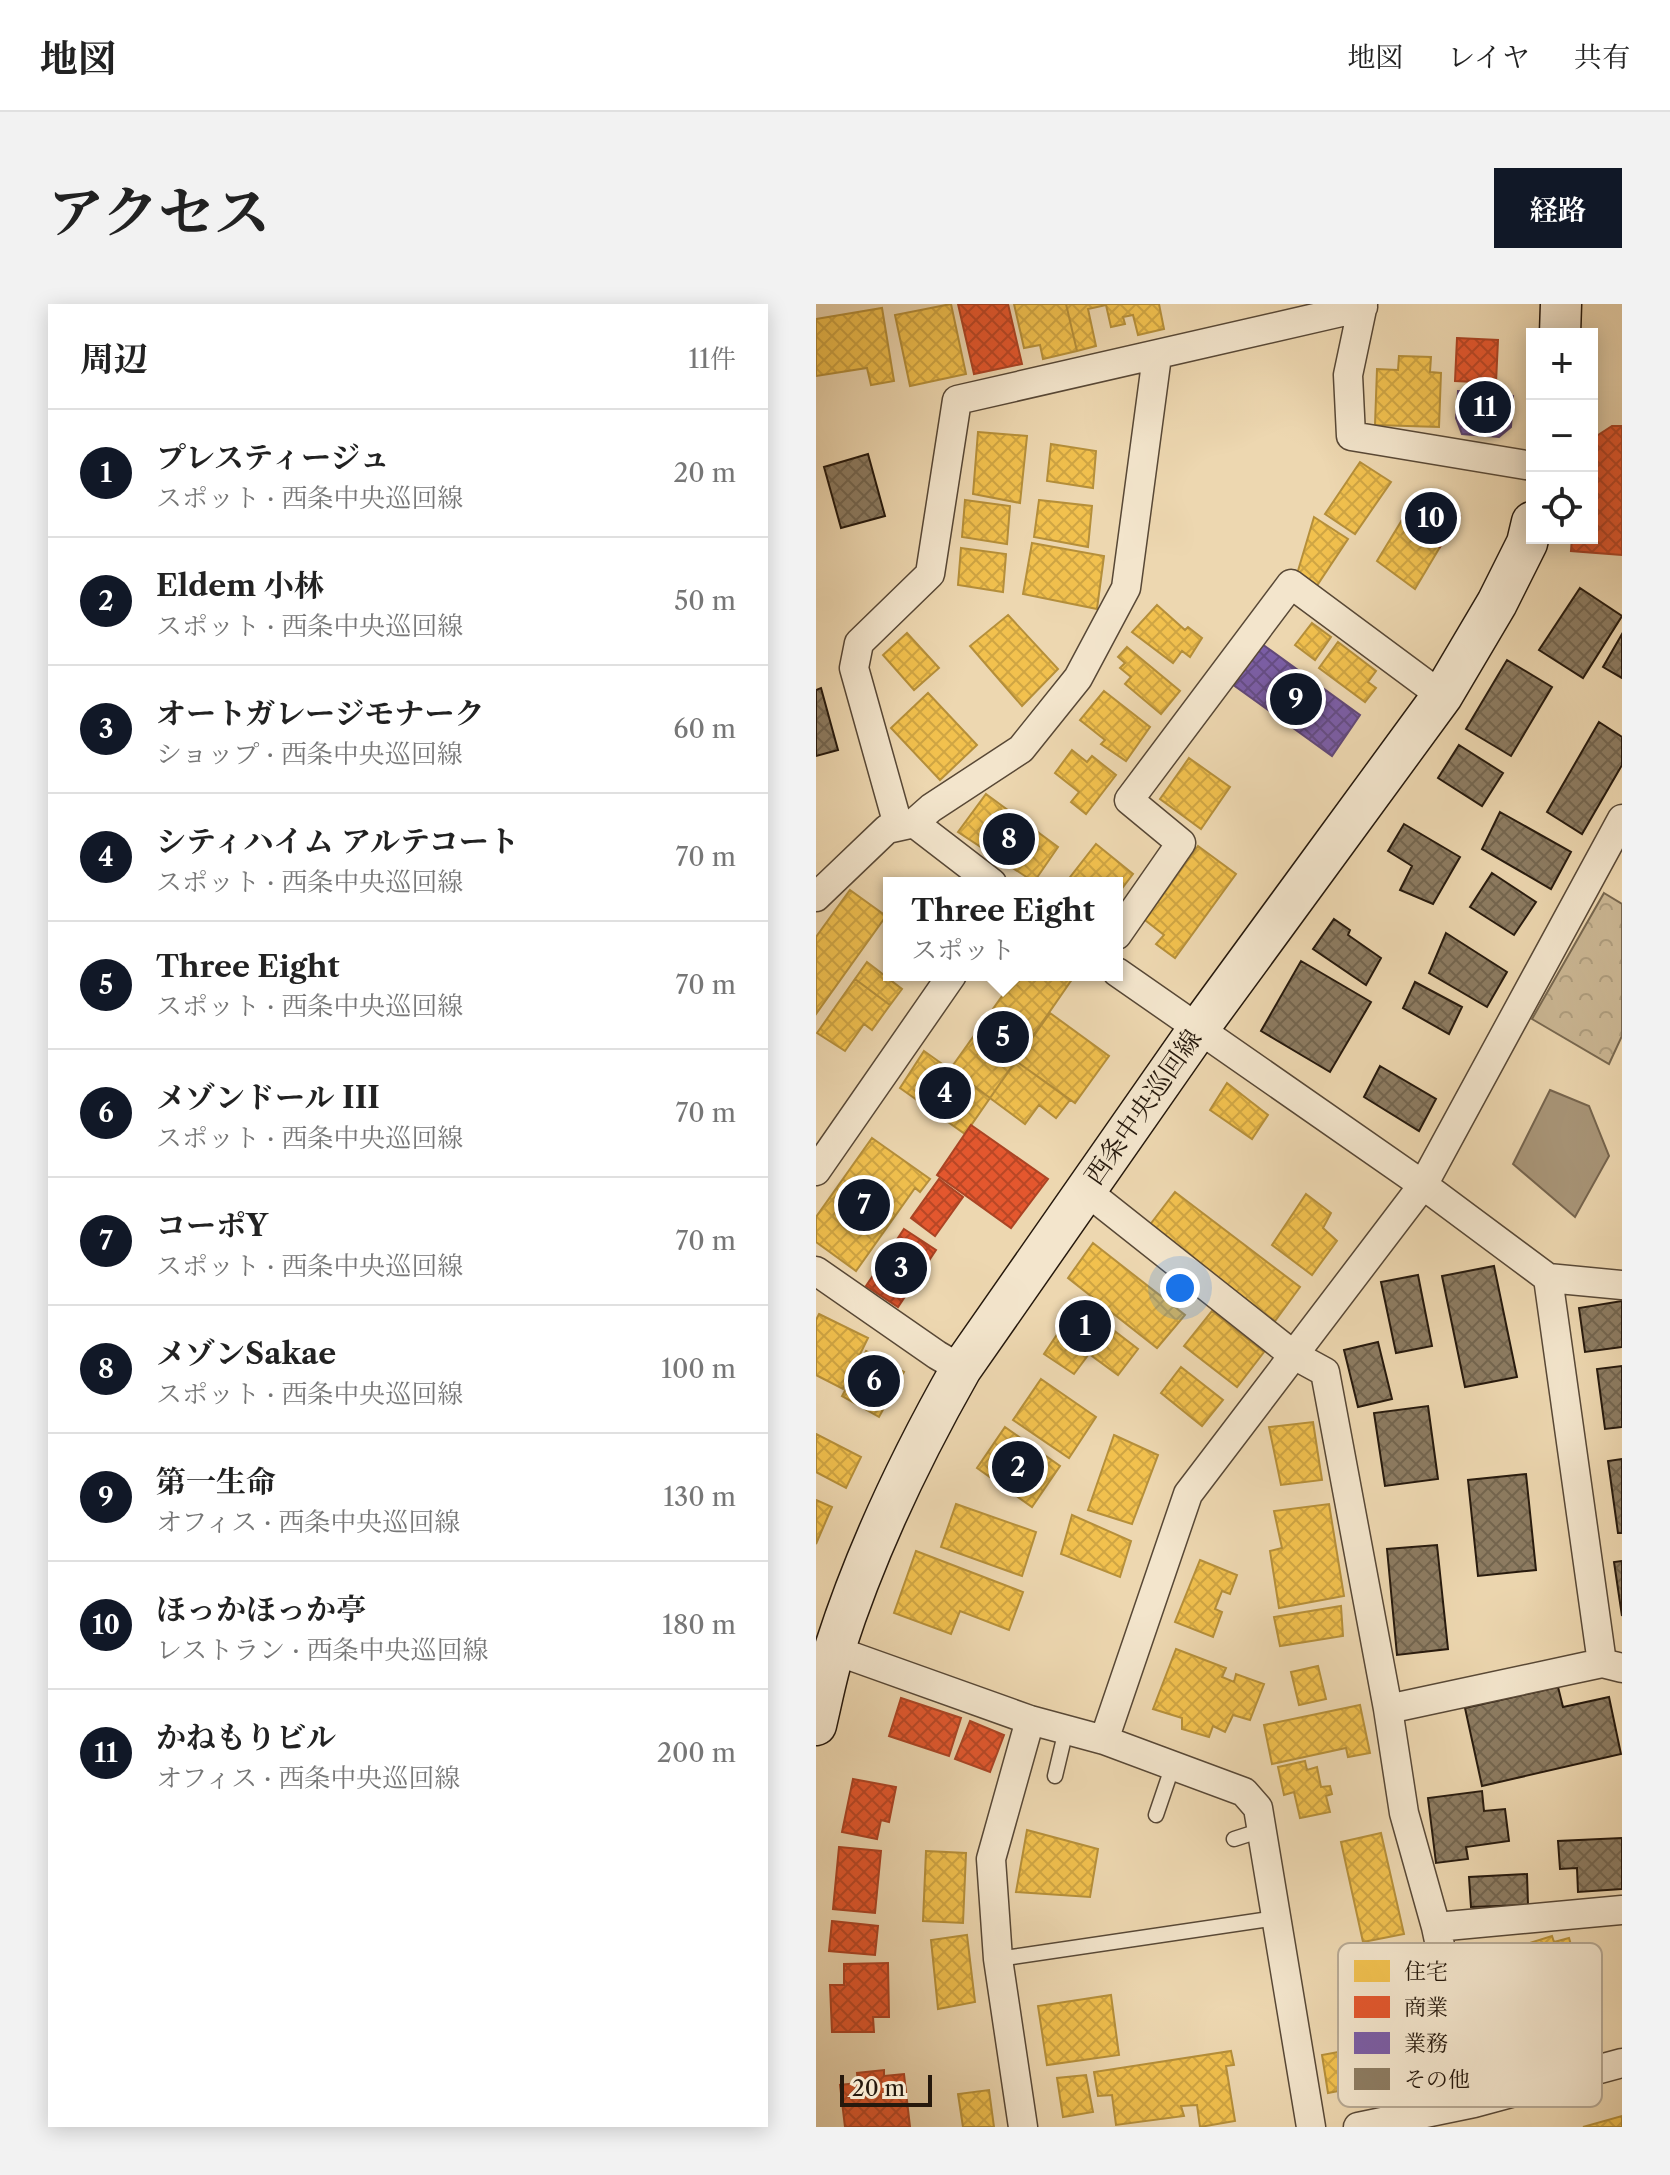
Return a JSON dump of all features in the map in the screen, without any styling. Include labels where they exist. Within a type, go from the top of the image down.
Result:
[{"type":"street","points":[[1560,328],[1561,304]]},
{"type":"street","points":[[983,877],[906,824],[854,668],[859,643],[930,574],[957,400],[1363,306],[1348,375],[1351,436],[1526,465]]},
{"type":"street","points":[[816,897],[887,829],[906,824],[1021,749],[1078,678],[1126,588],[1157,356]]},
{"type":"street","name":"西条中央巡回線","points":[[816,1725],[834,1650],[869,1554],[961,1369],[1199,1028],[1442,696],[1497,603],[1526,544]]},
{"type":"street","points":[[1123,926],[1181,843],[1129,800],[1291,584],[1442,696]]},
{"type":"street","points":[[1104,1740],[1188,1494],[1423,1185],[1622,819]]},
{"type":"street","points":[[1123,976],[1423,1185],[1548,1278],[1622,1285]]},
{"type":"street","points":[[816,1171],[948,981]]},
{"type":"street","points":[[1085,1190],[1292,1354],[1325,1372],[1388,1709],[1404,1813],[1439,1943]]},
{"type":"street","points":[[816,1271],[961,1369]]},
{"type":"street","points":[[1388,1709],[1612,1665],[1548,1278]]},
{"type":"street","points":[[834,1650],[1030,1720],[1104,1740],[1244,1792],[1258,1808],[1311,2127]]},
{"type":"street","points":[[1023,2127],[998,1959],[991,1859],[1030,1720]]},
{"type":"street","points":[[1436,1927],[1622,1910]]},
{"type":"street","points":[[1602,2068],[1622,2063]]},
{"type":"street","points":[[1358,2127],[1455,2107]]},
{"type":"lane","points":[[1055,1776],[1066,1730]]},
{"type":"lane","points":[[1156,1815],[1173,1765]]},
{"type":"lane","points":[[1234,1839],[1262,1830]]},
{"type":"lane","points":[[998,1959],[1276,1918]]},
{"type":"green space","points":[[1604,893],[1622,904],[1622,1036],[1609,1064],[1532,1019]]},
{"type":"shaded area","points":[[1550,1090],[1589,1106],[1609,1156],[1575,1217],[1513,1164]]},
{"type":"building: 住宅","points":[[951,304],[966,374],[910,386],[895,315]]},
{"type":"building: 住宅","points":[[1014,304],[1066,304],[1077,351],[1043,359],[1040,345],[1024,348]]},
{"type":"building: 住宅","points":[[1066,304],[1159,304],[1164,329],[1138,335],[1133,315],[1123,317],[1125,324],[1111,327],[1106,305],[1088,309],[1096,346],[1077,351]]},
{"type":"building: 住宅","points":[[882,308],[894,381],[871,385],[867,368],[816,376],[816,319]]},
{"type":"building: 住宅","points":[[1399,356],[1431,357],[1430,372],[1441,373],[1439,427],[1375,425],[1377,369],[1398,370]]},
{"type":"building: 住宅","points":[[978,432],[1027,436],[1020,503],[973,494]]},
{"type":"building: 住宅","points":[[1051,444],[1096,451],[1093,488],[1047,481]]},
{"type":"building: 住宅","points":[[1360,462],[1391,482],[1355,534],[1325,514]]},
{"type":"building: 住宅","points":[[965,500],[1010,506],[1007,544],[962,537]]},
{"type":"building: 住宅","points":[[1039,500],[1092,506],[1088,547],[1034,537]]},
{"type":"building: 住宅","points":[[1314,517],[1348,539],[1316,587],[1297,574]]},
{"type":"building: 住宅","points":[[1402,520],[1440,547],[1415,589],[1377,561]]},
{"type":"building: 住宅","points":[[1032,543],[1104,556],[1097,609],[1023,594]]},
{"type":"building: 住宅","points":[[961,548],[1006,554],[1003,592],[958,585]]},
{"type":"building: 住宅","points":[[1157,605],[1185,630],[1188,627],[1202,638],[1190,657],[1182,651],[1173,663],[1132,632]]},
{"type":"building: 住宅","points":[[1008,615],[1058,669],[1022,706],[970,646]]},
{"type":"building: 住宅","points":[[1312,623],[1331,637],[1315,660],[1295,645]]},
{"type":"building: 住宅","points":[[907,633],[939,668],[914,690],[883,655]]},
{"type":"building: 住宅","points":[[1338,642],[1376,671],[1368,682],[1376,688],[1365,702],[1319,668]]},
{"type":"building: 住宅","points":[[1127,647],[1180,691],[1161,714],[1125,684],[1131,677],[1120,668],[1125,663],[1118,657]]},
{"type":"building: 住宅","points":[[1104,691],[1150,727],[1126,761],[1101,744],[1105,740],[1080,720]]},
{"type":"building: 住宅","points":[[928,693],[977,745],[940,780],[891,728]]},
{"type":"building: 住宅","points":[[1072,750],[1087,762],[1092,756],[1116,775],[1086,814],[1071,802],[1079,792],[1055,773]]},
{"type":"building: 住宅","points":[[1189,758],[1230,787],[1201,829],[1160,799]]},
{"type":"building: 住宅","points":[[986,794],[1058,847],[1037,877],[1026,877],[958,832]]},
{"type":"building: 住宅","points":[[1096,844],[1133,874],[1123,887],[1123,877],[1070,877]]},
{"type":"building: 住宅","points":[[1198,846],[1236,874],[1175,958],[1156,944],[1164,935],[1145,920]]},
{"type":"building: 住宅","points":[[850,890],[883,914],[883,920],[816,1014],[816,937]]},
{"type":"building: 住宅","points":[[867,962],[883,974],[883,981],[892,981],[902,989],[890,1005],[855,979]]},
{"type":"building: 住宅","points":[[855,979],[890,1005],[872,1030],[864,1024],[845,1051],[817,1033]]},
{"type":"building: 住宅","points":[[1013,981],[1071,981],[990,1098],[951,1068]]},
{"type":"building: 住宅","points":[[1050,1013],[1109,1056],[1075,1103],[1016,1061]]},
{"type":"building: 住宅","points":[[924,1051],[990,1098],[965,1134],[900,1088]]},
{"type":"building: 住宅","points":[[1016,1061],[1070,1100],[1056,1118],[1039,1105],[1025,1124],[990,1098]]},
{"type":"building: 住宅","points":[[1227,1083],[1268,1115],[1252,1139],[1210,1110]]},
{"type":"building: 住宅","points":[[872,1138],[930,1179],[920,1192],[915,1188],[856,1271],[816,1242],[816,1217]]},
{"type":"building: 住宅","points":[[1175,1192],[1300,1287],[1275,1321],[1149,1226]]},
{"type":"building: 住宅","points":[[1306,1194],[1331,1213],[1323,1228],[1337,1241],[1312,1275],[1272,1245]]},
{"type":"building: 住宅","points":[[1093,1243],[1185,1315],[1157,1348],[1068,1278]]},
{"type":"building: 住宅","points":[[1078,1303],[1138,1349],[1118,1375],[1089,1354],[1074,1374],[1044,1354]]},
{"type":"building: 住宅","points":[[1212,1311],[1264,1352],[1237,1387],[1184,1346]]},
{"type":"building: 住宅","points":[[819,1314],[868,1338],[843,1389],[816,1375],[816,1320]]},
{"type":"building: 住宅","points":[[866,1351],[904,1372],[879,1417],[842,1396]]},
{"type":"building: 住宅","points":[[1181,1367],[1223,1400],[1202,1426],[1161,1393]]},
{"type":"building: 住宅","points":[[1041,1379],[1096,1417],[1069,1458],[1013,1420]]},
{"type":"building: 住宅","points":[[1313,1422],[1322,1480],[1281,1485],[1269,1427]]},
{"type":"building: 住宅","points":[[1005,1427],[1060,1466],[1032,1507],[977,1468]]},
{"type":"building: 住宅","points":[[816,1434],[861,1457],[846,1488],[816,1472]]},
{"type":"building: 住宅","points":[[1114,1435],[1158,1455],[1132,1524],[1088,1510]]},
{"type":"building: 住宅","points":[[816,1500],[832,1507],[816,1544]]},
{"type":"building: 住宅","points":[[956,1504],[1036,1532],[1022,1576],[941,1547]]},
{"type":"building: 住宅","points":[[1329,1504],[1344,1596],[1279,1608],[1270,1551],[1282,1548],[1274,1511]]},
{"type":"building: 住宅","points":[[1072,1515],[1131,1541],[1120,1577],[1061,1554]]},
{"type":"building: 住宅","points":[[916,1551],[1023,1592],[1009,1630],[960,1611],[951,1634],[894,1613]]},
{"type":"building: 住宅","points":[[1200,1560],[1237,1575],[1230,1594],[1222,1591],[1215,1609],[1222,1612],[1213,1637],[1175,1622]]},
{"type":"building: 住宅","points":[[1341,1606],[1343,1636],[1280,1646],[1274,1617]]},
{"type":"building: 住宅","points":[[1176,1649],[1226,1668],[1222,1677],[1234,1682],[1236,1674],[1264,1684],[1250,1720],[1233,1715],[1225,1732],[1213,1726],[1209,1737],[1182,1729],[1182,1718],[1153,1709]]},
{"type":"building: 住宅","points":[[1318,1666],[1326,1699],[1299,1705],[1291,1672]]},
{"type":"building: 住宅","points":[[1360,1705],[1370,1753],[1348,1757],[1346,1748],[1272,1764],[1264,1725]]},
{"type":"building: 住宅","points":[[1305,1761],[1307,1770],[1317,1767],[1321,1787],[1330,1786],[1332,1794],[1326,1796],[1330,1812],[1300,1818],[1294,1792],[1284,1795],[1278,1767]]},
{"type":"building: 住宅","points":[[1027,1830],[1098,1849],[1090,1897],[1016,1892]]},
{"type":"building: 住宅","points":[[1381,1833],[1404,1934],[1363,1942],[1341,1842]]},
{"type":"building: 住宅","points":[[926,1851],[966,1853],[963,1923],[923,1921]]},
{"type":"building: 住宅","points":[[967,1935],[975,2002],[938,2009],[931,1940]]},
{"type":"building: 住宅","points":[[1552,1936],[1554,1942],[1569,1938],[1570,1943],[1529,1943]]},
{"type":"building: 住宅","points":[[1111,1995],[1119,2055],[1047,2065],[1038,2006]]},
{"type":"building: 住宅","points":[[1231,2051],[1234,2065],[1226,2066],[1235,2121],[1200,2127],[1197,2105],[1181,2106],[1184,2116],[1116,2125],[1112,2095],[1098,2096],[1094,2072]]},
{"type":"building: 住宅","points":[[1338,2052],[1338,2091],[1328,2093],[1322,2055]]},
{"type":"building: 住宅","points":[[1086,2075],[1093,2112],[1063,2117],[1057,2078]]},
{"type":"building: 住宅","points":[[989,2090],[994,2127],[963,2127],[958,2094]]},
{"type":"building: 住宅","points":[[1622,2116],[1622,2127],[1583,2127]]},
{"type":"building: 商業","points":[[958,304],[1008,304],[1022,364],[974,374]]},
{"type":"building: 商業","points":[[1457,338],[1498,340],[1496,383],[1455,381]]},
{"type":"building: 商業","points":[[1612,426],[1622,426],[1622,555],[1571,551],[1572,544],[1598,544],[1598,435]]},
{"type":"building: 商業","points":[[1420,492],[1460,516],[1440,547],[1402,520]]},
{"type":"building: 商業","points":[[971,1125],[1048,1179],[1011,1228],[937,1175]]},
{"type":"building: 商業","points":[[939,1179],[963,1197],[935,1236],[911,1218]]},
{"type":"building: 商業","points":[[904,1229],[936,1250],[898,1307],[866,1286]]},
{"type":"building: 商業","points":[[901,1698],[961,1718],[949,1756],[889,1736]]},
{"type":"building: 商業","points":[[970,1721],[1004,1735],[990,1772],[955,1759]]},
{"type":"building: 商業","points":[[853,1779],[896,1787],[889,1822],[881,1820],[877,1839],[842,1832]]},
{"type":"building: 商業","points":[[839,1847],[881,1851],[875,1913],[833,1909]]},
{"type":"building: 商業","points":[[832,1921],[878,1926],[875,1955],[829,1951]]},
{"type":"building: 商業","points":[[888,1963],[889,2017],[873,2017],[874,2032],[832,2032],[830,1985],[844,1985],[844,1964]]},
{"type":"building: 商業","points":[[884,2070],[884,2076],[904,2074],[910,2127],[845,2127],[840,2085],[858,2083],[857,2073]]},
{"type":"building: 業務","points":[[1458,391],[1513,396],[1511,427],[1499,437],[1462,434],[1456,418]]},
{"type":"building: 業務","points":[[1262,644],[1360,715],[1332,756],[1232,684]]},
{"type":"building: その他","points":[[868,454],[885,516],[841,528],[824,467]]},
{"type":"building: その他","points":[[1580,588],[1622,616],[1583,678],[1539,650]]},
{"type":"building: その他","points":[[1622,634],[1622,678],[1603,667]]},
{"type":"building: その他","points":[[1507,660],[1552,687],[1511,756],[1466,729]]},
{"type":"building: その他","points":[[821,688],[838,750],[816,756],[816,690]]},
{"type":"building: その他","points":[[1599,722],[1622,737],[1622,765],[1582,834],[1547,812]]},
{"type":"building: その他","points":[[1459,745],[1503,773],[1482,806],[1438,778]]},
{"type":"building: その他","points":[[1500,812],[1571,852],[1551,889],[1482,849]]},
{"type":"building: その他","points":[[1404,824],[1460,857],[1433,904],[1400,890],[1412,866],[1388,851]]},
{"type":"building: その他","points":[[1492,873],[1536,902],[1514,935],[1470,907]]},
{"type":"building: その他","points":[[1334,919],[1350,930],[1348,935],[1381,958],[1366,985],[1313,949]]},
{"type":"building: その他","points":[[1446,933],[1507,972],[1487,1007],[1429,973]]},
{"type":"building: その他","points":[[1301,961],[1371,1002],[1330,1072],[1261,1031]]},
{"type":"building: その他","points":[[1415,982],[1462,1007],[1449,1034],[1403,1008]]},
{"type":"building: その他","points":[[1380,1066],[1436,1099],[1419,1131],[1364,1097]]},
{"type":"building: その他","points":[[1494,1266],[1517,1377],[1465,1387],[1442,1276]]},
{"type":"building: その他","points":[[1418,1275],[1432,1346],[1396,1353],[1381,1282]]},
{"type":"building: その他","points":[[1622,1301],[1622,1347],[1585,1352],[1579,1308]]},
{"type":"building: その他","points":[[1378,1342],[1392,1399],[1358,1407],[1344,1350]]},
{"type":"building: その他","points":[[1622,1366],[1622,1427],[1605,1429],[1597,1369]]},
{"type":"building: その他","points":[[1428,1406],[1438,1479],[1385,1486],[1374,1413]]},
{"type":"building: その他","points":[[1622,1459],[1622,1533],[1618,1533],[1608,1461]]},
{"type":"building: その他","points":[[1526,1474],[1536,1570],[1478,1576],[1468,1480]]},
{"type":"building: その他","points":[[1437,1545],[1448,1649],[1397,1655],[1387,1549]]},
{"type":"building: その他","points":[[1622,1561],[1622,1616],[1614,1562]]},
{"type":"building: その他","points":[[1558,1687],[1563,1707],[1609,1697],[1621,1754],[1482,1786],[1465,1708]]},
{"type":"building: その他","points":[[1482,1791],[1484,1811],[1505,1809],[1509,1841],[1466,1847],[1468,1859],[1436,1863],[1428,1798]]},
{"type":"building: その他","points":[[1622,1838],[1622,1889],[1578,1892],[1577,1868],[1560,1869],[1558,1841]]},
{"type":"building: その他","points":[[1527,1874],[1528,1905],[1471,1907],[1469,1877]]},
{"type":"place","name":"かねもりビル","points":[[1485,407]]},
{"type":"place","name":"ほっかほっか亭","points":[[1431,518]]},
{"type":"place","name":"第一生命","points":[[1296,699]]},
{"type":"place","name":"メゾンSakae","points":[[1009,839]]},
{"type":"place","name":"Three Eight","points":[[1003,1037]]},
{"type":"place","name":"シティハイム アルテコート","points":[[945,1093]]},
{"type":"place","name":"コーポY","points":[[864,1205]]},
{"type":"place","name":"オートガレージモナーク","points":[[901,1268]]},
{"type":"place","name":"プレスティージュ","points":[[1085,1326]]},
{"type":"place","name":"メゾンドール III","points":[[874,1381]]},
{"type":"place","name":"Eldem 小林","points":[[1018,1467]]}]
